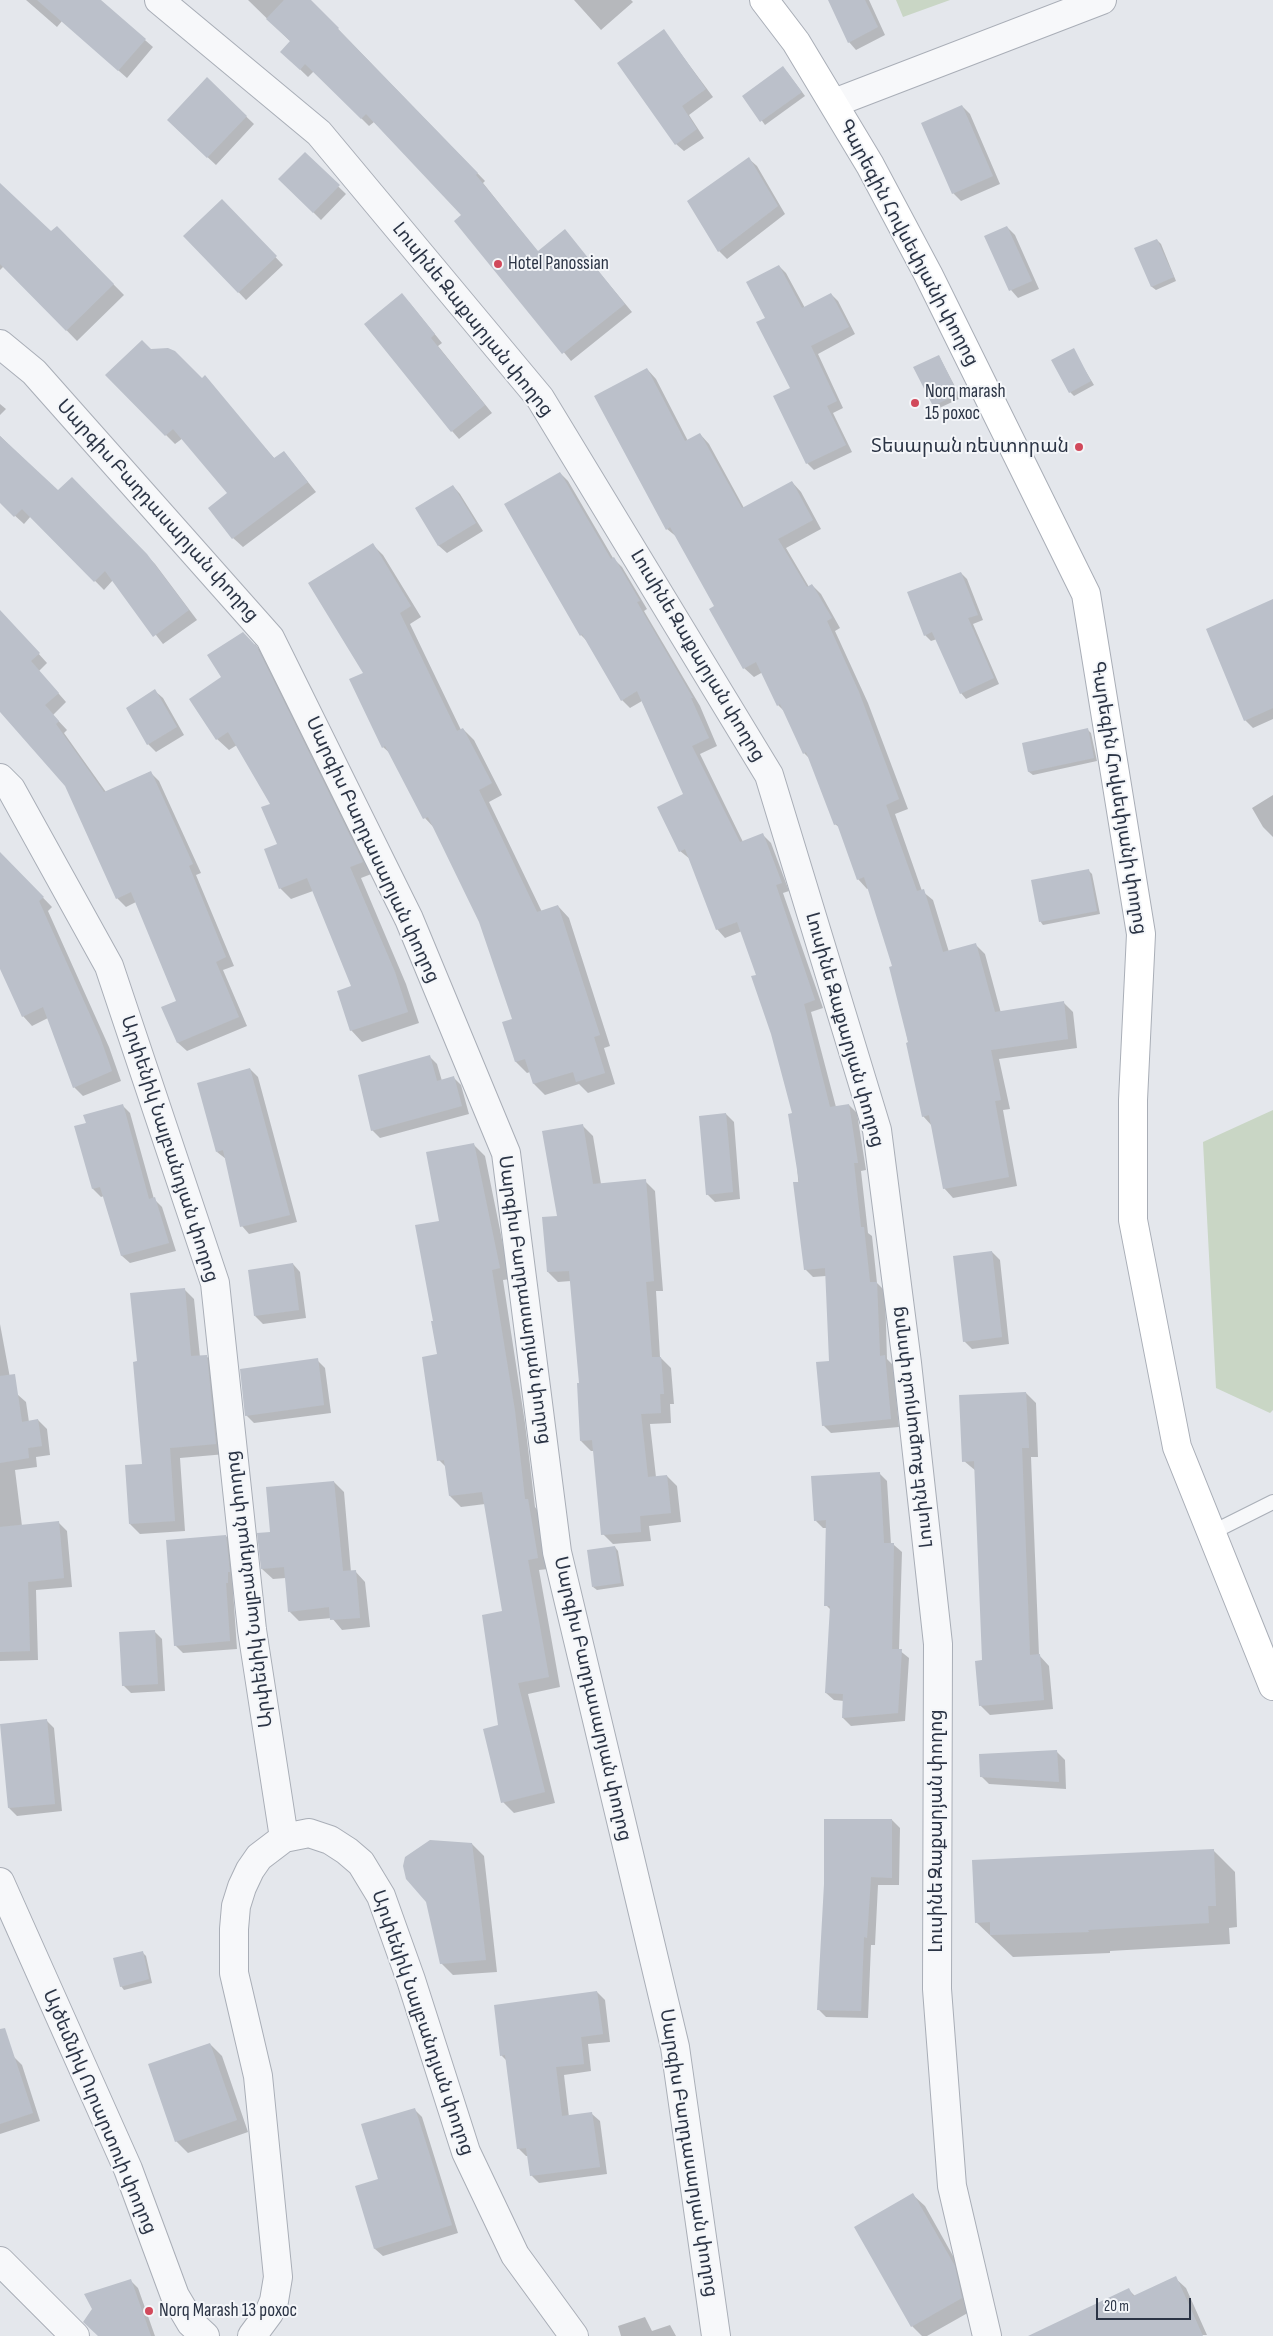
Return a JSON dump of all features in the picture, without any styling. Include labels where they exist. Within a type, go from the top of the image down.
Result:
[{"type":"main road","name":"Գարեգին Հովսեփյանի փողոց","points":[[764,0],[796,42],[870,165],[928,274],[1086,594],[1141,934],[1133,1100],[1133,1220],[1177,1448],[1273,1686]]},
{"type":"street","name":"Լուսինե Զաքարյան փողոց","points":[[159,0],[318,133],[540,398],[769,775],[877,1130],[907,1363],[938,1644],[937,1989],[952,2186],[987,2336]]},
{"type":"street","points":[[834,103],[1102,0]]},
{"type":"street","name":"Սարգիս Բաղդասարյան փողոց","points":[[0,344],[34,372],[270,638],[409,919],[506,1153],[557,1552],[675,2047],[716,2336]]},
{"type":"street","name":"Արփենիկ Նալբանդյան փողոց","points":[[0,778],[11,789],[109,966],[215,1283],[252,1630],[284,1838],[310,1833],[330,1840],[347,1851],[372,1879],[381,1896],[411,1980],[466,2152],[514,2255],[574,2336]]},
{"type":"street","points":[[252,2336],[269,2312],[274,2301],[278,2277],[258,2076],[234,1973],[234,1929],[236,1906],[250,1870],[259,1858],[284,1838]]},
{"type":"street","name":"Այծեմնիկ Ուրարտուի փողոց","points":[[0,1882],[128,2169],[175,2296],[191,2322],[205,2336]]},
{"type":"street","points":[[0,2261],[75,2336]]},
{"type":"lane","points":[[1211,1533],[1273,1502]]},
{"type":"green space","points":[[896,0],[950,0],[903,17]]},
{"type":"green space","points":[[1273,1110],[1273,1410],[1270,1413],[1216,1388],[1203,1142]]},
{"type":"building","points":[[37,0],[101,0],[146,39],[118,71]]},
{"type":"building","points":[[284,0],[311,0],[478,173],[476,175],[538,251],[565,229],[625,304],[562,354],[454,221],[461,215],[366,114],[361,119],[305,64],[300,70],[280,52],[290,41],[266,19]]},
{"type":"building","points":[[828,0],[865,0],[878,27],[848,43]]},
{"type":"building","points":[[664,29],[706,89],[682,106],[697,129],[675,145],[617,63]]},
{"type":"building","points":[[783,66],[802,92],[760,122],[742,96]]},
{"type":"building","points":[[207,77],[247,116],[207,158],[167,120]]},
{"type":"building","points":[[962,105],[993,176],[952,194],[921,123]]},
{"type":"building","points":[[305,152],[340,185],[313,213],[278,179]]},
{"type":"building","points":[[749,157],[778,206],[718,252],[687,201]]},
{"type":"building","points":[[0,183],[51,231],[57,226],[114,284],[66,331],[0,264]]},
{"type":"building","points":[[222,199],[277,256],[238,293],[183,236]]},
{"type":"building","points":[[1007,226],[1032,281],[1009,291],[984,236]]},
{"type":"building","points":[[1157,239],[1174,277],[1151,287],[1134,248]]},
{"type":"building","points":[[779,265],[802,308],[831,293],[849,327],[811,346],[837,401],[827,406],[846,445],[806,464],[773,396],[790,388],[756,322],[765,318],[746,282]]},
{"type":"building","points":[[402,293],[435,334],[431,338],[485,405],[451,432],[364,324]]},
{"type":"building","points":[[142,340],[151,349],[168,348],[175,351],[202,378],[205,375],[274,458],[284,451],[308,482],[232,539],[208,508],[227,493],[173,429],[165,436],[105,375]]},
{"type":"building","points":[[1074,348],[1091,381],[1069,393],[1051,360]]},
{"type":"building","points":[[939,355],[958,394],[933,406],[913,367]]},
{"type":"building","points":[[647,368],[685,441],[700,433],[742,508],[792,481],[813,520],[778,539],[807,587],[812,584],[832,618],[827,621],[859,692],[899,799],[886,805],[917,891],[924,889],[943,952],[976,943],[995,1012],[1064,1001],[1068,1039],[991,1050],[1001,1100],[995,1101],[1009,1177],[943,1189],[929,1115],[922,1117],[906,1043],[908,1042],[889,967],[892,966],[864,877],[857,880],[837,824],[834,825],[806,752],[803,754],[780,704],[777,706],[756,662],[743,669],[709,609],[714,606],[670,527],[666,530],[594,396]]},
{"type":"building","points":[[0,436],[58,490],[72,477],[147,554],[189,610],[153,637],[105,571],[94,582],[22,509],[14,517],[0,503]]},
{"type":"building","points":[[560,472],[611,559],[614,557],[640,601],[637,602],[693,698],[691,698],[709,738],[692,746],[740,842],[763,833],[782,883],[776,885],[815,1000],[804,1004],[830,1107],[849,1104],[858,1163],[854,1163],[861,1227],[864,1227],[870,1282],[877,1282],[880,1356],[885,1355],[891,1419],[822,1426],[816,1362],[829,1361],[825,1268],[804,1270],[793,1182],[799,1182],[788,1114],[792,1113],[771,1034],[751,976],[756,975],[737,922],[716,930],[685,849],[679,852],[657,807],[683,794],[637,691],[621,701],[582,634],[580,636],[504,504]]},
{"type":"building","points":[[453,485],[476,523],[438,546],[415,508]]},
{"type":"building","points":[[373,543],[411,606],[400,613],[457,731],[463,728],[492,783],[479,790],[537,912],[558,905],[600,1035],[594,1037],[605,1073],[576,1082],[573,1072],[533,1084],[525,1059],[515,1062],[502,1022],[512,1019],[479,922],[428,817],[423,819],[385,746],[382,748],[349,679],[363,673],[308,583]]},
{"type":"building","points":[[961,572],[978,615],[968,618],[994,678],[960,694],[932,632],[924,636],[907,592]]},
{"type":"building","points":[[1273,599],[1273,708],[1244,721],[1206,629]]},
{"type":"building","points":[[0,610],[40,653],[31,661],[59,693],[45,705],[59,721],[56,724],[104,792],[151,771],[193,864],[189,866],[226,957],[216,962],[239,1017],[177,1043],[161,1007],[176,1001],[131,892],[116,899],[65,786],[0,712]]},
{"type":"building","points":[[243,632],[257,647],[363,862],[350,867],[395,972],[408,1012],[350,1031],[337,991],[351,986],[307,878],[279,889],[264,849],[277,844],[261,807],[270,804],[228,732],[216,740],[189,699],[221,677],[207,655]]},
{"type":"building","points":[[155,689],[177,727],[147,745],[126,708]]},
{"type":"building","points":[[1088,728],[1094,758],[1028,772],[1022,743]]},
{"type":"building","points":[[0,852],[44,897],[39,901],[100,1037],[112,1071],[73,1088],[43,1007],[22,1017],[0,969]]},
{"type":"building","points":[[1089,869],[1097,911],[1039,922],[1031,880]]},
{"type":"building","points":[[430,1055],[437,1081],[454,1076],[462,1106],[371,1131],[358,1075]]},
{"type":"building","points":[[250,1068],[290,1215],[240,1227],[223,1150],[216,1152],[197,1083]]},
{"type":"building","points":[[123,1104],[149,1199],[155,1197],[169,1243],[121,1256],[100,1187],[92,1189],[74,1126],[86,1123],[83,1115]]},
{"type":"building","points":[[726,1113],[733,1192],[706,1195],[699,1116]]},
{"type":"building","points":[[583,1124],[593,1184],[646,1179],[654,1281],[646,1282],[652,1357],[661,1357],[664,1394],[660,1394],[661,1413],[641,1414],[648,1477],[667,1475],[671,1513],[640,1516],[641,1532],[601,1535],[592,1440],[580,1441],[577,1383],[579,1383],[569,1271],[547,1272],[542,1217],[557,1216],[542,1131]]},
{"type":"building","points":[[474,1143],[500,1268],[492,1270],[515,1411],[525,1499],[528,1499],[538,1558],[528,1560],[549,1677],[518,1683],[545,1792],[501,1803],[483,1729],[498,1725],[482,1615],[502,1611],[482,1492],[449,1496],[444,1460],[437,1461],[422,1357],[437,1354],[431,1321],[433,1321],[415,1225],[439,1221],[426,1152]]},
{"type":"building","points":[[992,1251],[1002,1337],[963,1342],[953,1256]]},
{"type":"building","points":[[293,1263],[299,1310],[254,1316],[248,1270]]},
{"type":"building","points":[[185,1288],[191,1356],[207,1355],[216,1444],[170,1448],[175,1521],[129,1524],[125,1465],[142,1464],[133,1362],[137,1361],[130,1293]]},
{"type":"building","points":[[318,1358],[324,1405],[245,1416],[240,1369]]},
{"type":"building","points":[[15,1374],[22,1422],[38,1419],[42,1446],[28,1448],[29,1458],[0,1463],[0,1376]]},
{"type":"building","points":[[1026,1392],[1029,1448],[1022,1448],[1030,1655],[1040,1654],[1044,1700],[979,1706],[975,1661],[982,1660],[974,1461],[962,1462],[959,1395]]},
{"type":"building","points":[[880,1472],[884,1543],[894,1543],[892,1649],[902,1649],[898,1713],[842,1718],[843,1694],[825,1693],[830,1606],[824,1606],[826,1520],[814,1521],[811,1476]]},
{"type":"building","points":[[334,1481],[343,1571],[356,1570],[360,1618],[330,1620],[329,1607],[288,1612],[284,1567],[261,1569],[257,1533],[270,1532],[266,1487]]},
{"type":"building","points":[[59,1521],[64,1578],[28,1582],[30,1651],[0,1652],[0,1527]]},
{"type":"building","points":[[226,1535],[230,1572],[228,1572],[228,1583],[226,1583],[230,1641],[174,1646],[166,1540]]},
{"type":"building","points":[[615,1546],[621,1583],[592,1587],[587,1550]]},
{"type":"building","points":[[155,1630],[158,1684],[122,1686],[119,1632]]},
{"type":"building","points":[[47,1719],[55,1804],[8,1808],[0,1724]]},
{"type":"building","points":[[1057,1750],[1059,1782],[980,1777],[979,1754]]},
{"type":"building","points":[[824,1819],[892,1819],[892,1878],[871,1877],[867,1938],[864,1937],[861,2011],[817,2010],[824,1884]]},
{"type":"building","points":[[430,1840],[472,1843],[486,1960],[440,1964],[426,1902],[406,1879],[403,1866],[405,1857]]},
{"type":"building","points":[[1214,1849],[1216,1906],[1208,1906],[1209,1923],[1088,1930],[1089,1932],[990,1935],[990,1922],[975,1923],[972,1860]]},
{"type":"building","points":[[143,1951],[149,1979],[120,1987],[113,1958]]},
{"type":"building","points":[[597,1991],[603,2034],[581,2037],[584,2064],[556,2067],[562,2116],[592,2112],[600,2167],[530,2176],[526,2148],[517,2149],[505,2055],[500,2056],[494,2005]]},
{"type":"building","points":[[5,2028],[33,2113],[0,2124],[0,2029]]},
{"type":"building","points":[[210,2043],[237,2120],[175,2142],[148,2064]]},
{"type":"building","points":[[415,2108],[452,2225],[374,2249],[355,2186],[378,2179],[361,2124]]},
{"type":"building","points":[[913,2193],[955,2266],[962,2298],[911,2327],[854,2227]]},
{"type":"building","points":[[1176,2276],[1203,2336],[1028,2336],[1129,2288],[1133,2296]]},
{"type":"building","points":[[131,2279],[151,2336],[98,2336],[83,2322],[92,2309],[84,2294]]},
{"type":"place","name":"Hotel Panossian","points":[[498,264]]},
{"type":"place","name":"Norq marash 15 poxoc","points":[[915,403]]},
{"type":"place","name":"Տեսարան ռեստորան","points":[[1079,447]]},
{"type":"place","name":"Norq Marash 13 poxoc","points":[[149,2311]]}]
